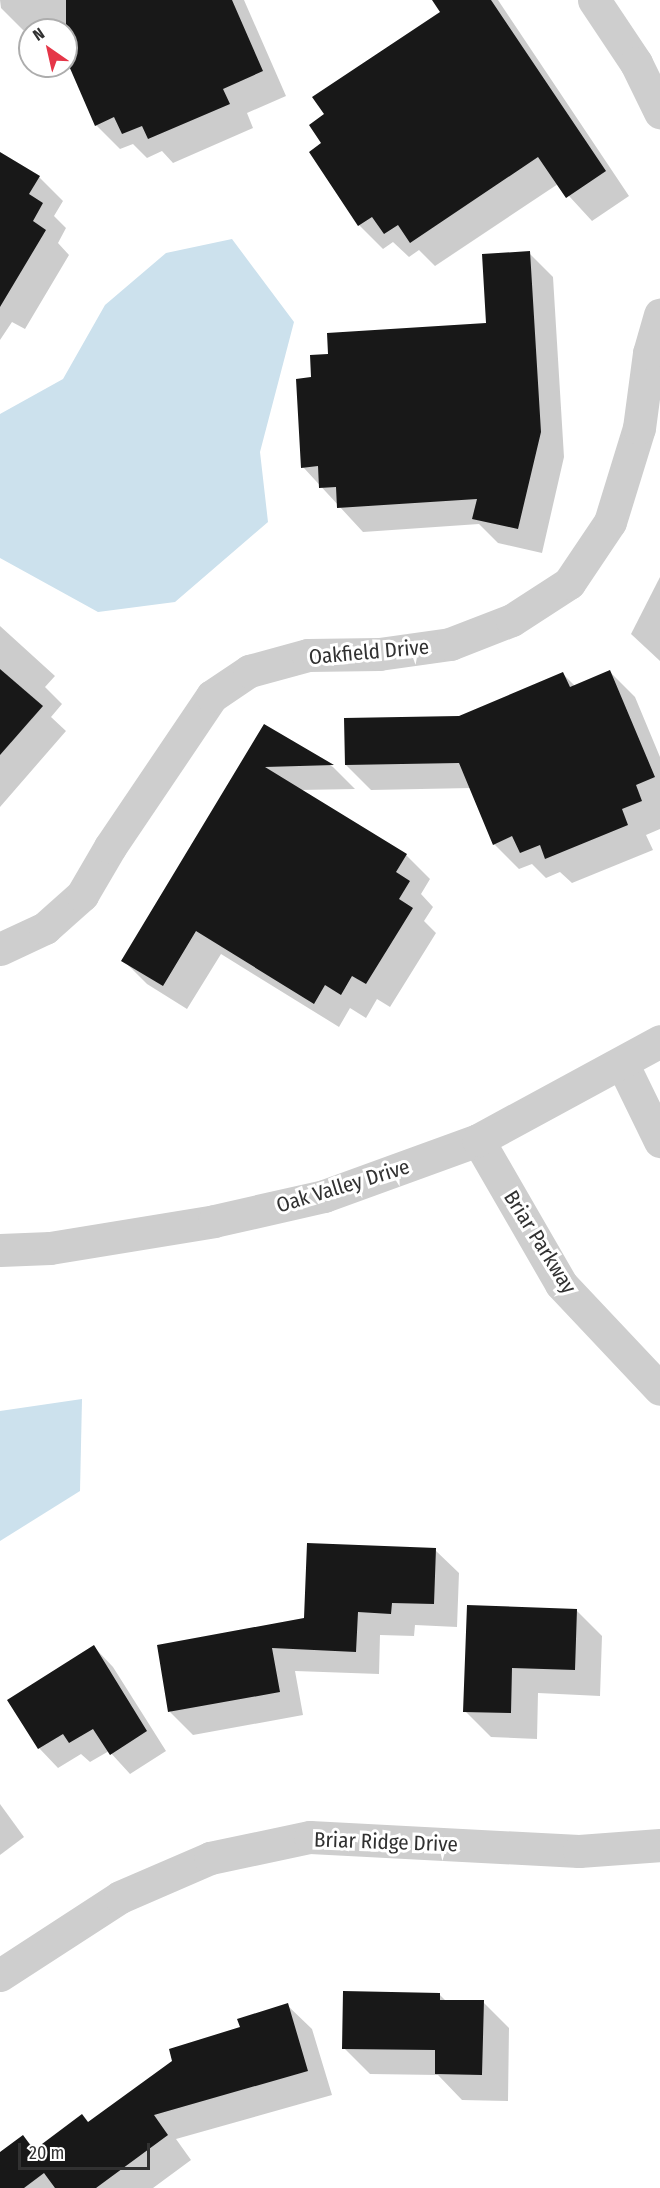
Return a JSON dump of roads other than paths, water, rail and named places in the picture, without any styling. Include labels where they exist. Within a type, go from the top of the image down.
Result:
[{"type":"street","points":[[594,0],[636,63],[660,112]]},
{"type":"street","name":"Oakfield Drive","points":[[0,949],[45,928],[82,896],[110,848],[212,696],[249,671],[308,655],[379,654],[450,644],[512,620],[569,583],[610,522],[639,428],[649,353],[660,315]]},
{"type":"street","name":"Oak Valley Drive","points":[[0,1250],[50,1248],[214,1221],[313,1198],[478,1140],[660,1041]]},
{"type":"street","points":[[622,1063],[660,1141]]},
{"type":"street","name":"Briar Parkway","points":[[478,1140],[561,1284],[660,1389]]},
{"type":"street","name":"Briar Ridge Drive","points":[[0,1975],[120,1897],[210,1858],[310,1838],[579,1851],[660,1845]]},
{"type":"water","points":[[232,239],[294,322],[260,452],[268,522],[175,602],[98,612],[0,558],[0,414],[63,379],[105,305],[166,253]]},
{"type":"water","points":[[82,1399],[80,1491],[0,1541],[0,1411]]}]
